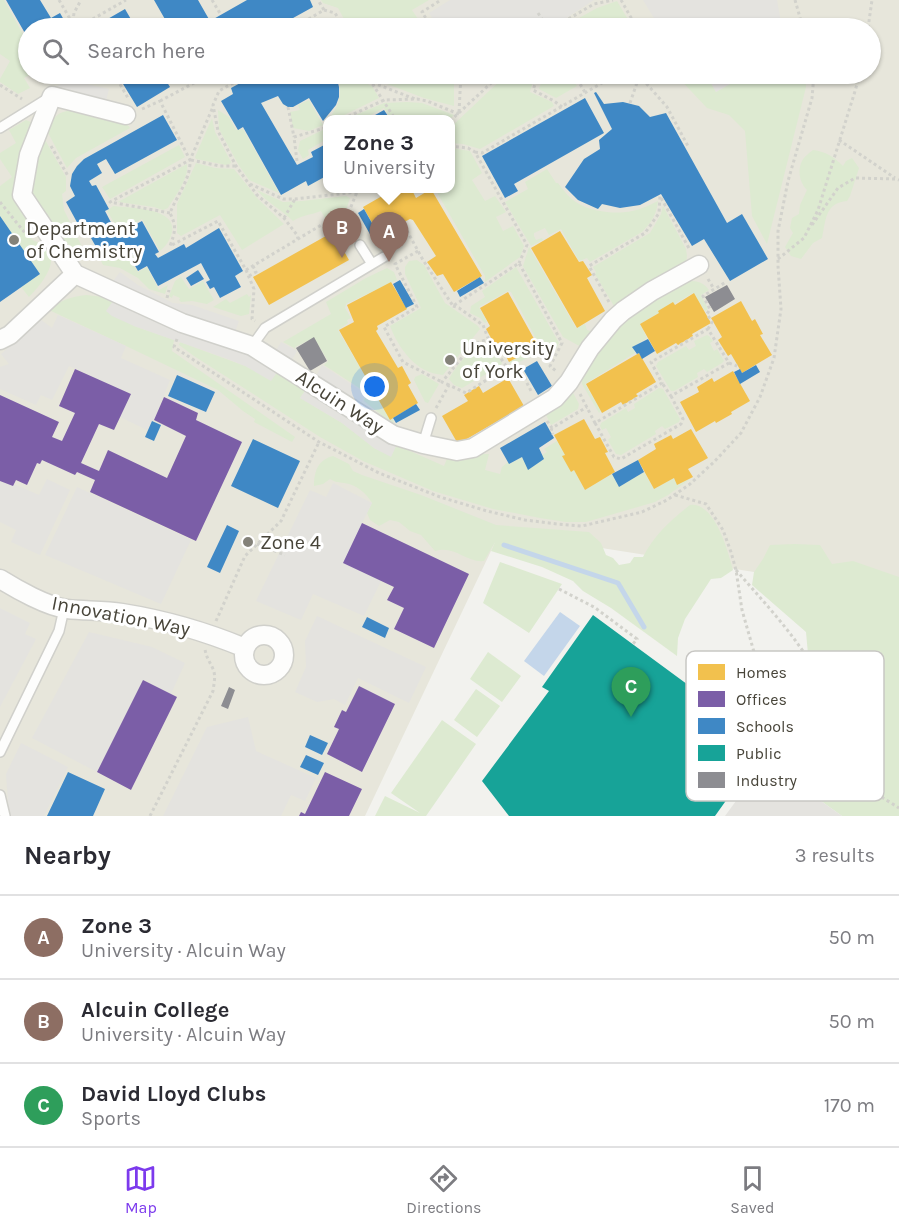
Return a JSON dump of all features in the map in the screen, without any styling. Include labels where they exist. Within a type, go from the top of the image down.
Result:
[{"type":"street","points":[[0,340],[10,335],[75,274],[22,195],[29,155],[53,87],[131,109]]},
{"type":"street","name":"Alcuin Way","points":[[75,274],[182,323],[252,346],[393,435],[457,451],[473,448],[555,398],[613,320],[652,291],[699,265]]},
{"type":"street","name":"Innovation Way","points":[[0,579],[32,597],[64,609],[120,613],[173,622],[245,648]]},
{"type":"lane","points":[[0,128],[53,87]]},
{"type":"lane","points":[[360,245],[372,264]]},
{"type":"lane","points":[[252,346],[265,328],[384,257]]},
{"type":"lane","points":[[423,444],[430,418]]},
{"type":"lane","points":[[0,752],[59,631],[64,609]]},
{"type":"lane","points":[[0,795],[5,816]]},
{"type":"path","points":[[58,0],[68,18]]},
{"type":"path","points":[[73,18],[81,0]]},
{"type":"path","points":[[94,18],[126,0]]},
{"type":"path","points":[[318,0],[324,10],[335,13],[338,18]]},
{"type":"path","points":[[426,18],[422,12],[441,0]]},
{"type":"path","points":[[570,18],[594,4],[613,0]]},
{"type":"path","points":[[621,0],[631,18]]},
{"type":"path","points":[[795,0],[800,18]]},
{"type":"path","points":[[869,18],[872,0]]},
{"type":"path","points":[[213,1],[221,15]]},
{"type":"path","points":[[310,18],[324,10]]},
{"type":"path","points":[[538,13],[541,18]]},
{"type":"path","points":[[53,87],[56,84]]},
{"type":"path","points":[[119,84],[131,109],[160,101],[191,84]]},
{"type":"path","points":[[231,84],[219,91],[190,160],[186,180],[170,213],[175,223],[170,246],[218,221],[246,270],[254,289],[252,319],[265,328]]},
{"type":"path","points":[[374,84],[392,115]]},
{"type":"path","points":[[378,84],[459,114]]},
{"type":"path","points":[[459,114],[460,84]]},
{"type":"path","points":[[455,117],[490,84]]},
{"type":"path","points":[[535,84],[533,90],[562,107]]},
{"type":"path","points":[[580,84],[586,94]]},
{"type":"path","points":[[455,147],[482,153],[600,84]]},
{"type":"path","points":[[630,103],[637,84]]},
{"type":"path","points":[[647,84],[667,107],[689,148]]},
{"type":"path","points":[[182,323],[174,347],[319,442],[379,472],[440,497],[487,512],[557,525],[582,526],[642,512],[668,500],[706,469],[741,432],[760,397],[774,358],[781,309],[778,231],[812,98],[813,84]]},
{"type":"path","points":[[804,238],[818,210],[857,84]]},
{"type":"path","points":[[0,85],[22,99],[28,95]]},
{"type":"path","points":[[353,115],[384,100],[417,99]]},
{"type":"path","points":[[160,101],[190,160]]},
{"type":"path","points":[[213,105],[218,131],[236,166],[257,195],[284,218],[298,238]]},
{"type":"path","points":[[288,107],[297,161]]},
{"type":"path","points":[[40,126],[68,176]]},
{"type":"path","points":[[294,137],[323,126]]},
{"type":"path","points":[[839,140],[898,180]]},
{"type":"path","points":[[453,306],[519,263],[527,245],[475,152]]},
{"type":"path","points":[[170,213],[110,202],[190,160],[220,166],[236,166]]},
{"type":"path","points":[[778,259],[804,238],[838,188],[855,178],[898,180]]},
{"type":"path","points":[[249,183],[283,199],[337,193]]},
{"type":"path","points":[[357,193],[350,209],[348,222],[360,245],[379,246],[406,229],[453,306],[483,325],[488,339],[507,367],[524,377],[539,408]]},
{"type":"path","points":[[613,320],[610,316],[612,306],[589,266],[645,233],[659,213],[660,196],[699,265]]},
{"type":"path","points":[[284,218],[295,199]]},
{"type":"path","points":[[0,202],[30,239]]},
{"type":"path","points":[[246,270],[323,224],[333,231],[348,222]]},
{"type":"path","points":[[418,251],[395,264],[417,307],[384,327],[403,362],[466,393],[507,367]]},
{"type":"path","points":[[519,263],[562,343],[550,366],[576,387],[614,458],[621,459],[681,424],[683,418],[651,362],[708,329],[712,322],[707,314],[710,309],[703,296],[726,282]]},
{"type":"path","points":[[249,276],[256,272],[253,266]]},
{"type":"path","points":[[708,329],[729,363],[737,366]]},
{"type":"path","points":[[442,382],[472,345],[488,339]]},
{"type":"path","points":[[671,396],[729,363]]},
{"type":"path","points":[[595,423],[662,383]]},
{"type":"path","points":[[430,418],[448,385]]},
{"type":"path","points":[[552,428],[553,434]]},
{"type":"path","points":[[150,816],[213,691],[214,670],[206,657],[205,649],[245,556],[281,521],[319,442]]},
{"type":"path","points":[[675,495],[706,504],[723,530],[736,570],[742,610],[754,651]]},
{"type":"path","points":[[257,544],[285,555]]},
{"type":"path","points":[[736,570],[802,651]]},
{"type":"path","points":[[559,589],[594,607],[637,639],[633,644]]},
{"type":"path","points":[[884,798],[899,808]]},
{"type":"shaded area","name":"University of York","points":[[0,0],[899,0],[899,592],[500,532],[365,816],[0,816]]},
{"type":"shaded area","points":[[450,0],[594,0],[566,18],[432,18],[429,13]]},
{"type":"shaded area","points":[[643,0],[777,0],[780,18],[654,18]]},
{"type":"shaded area","points":[[61,84],[87,84],[109,89],[104,109],[51,89]]},
{"type":"shaded area","points":[[712,84],[730,84],[716,92]]},
{"type":"shaded area","points":[[120,272],[138,285],[173,303],[192,305],[239,321],[235,332],[275,352],[281,342],[297,351],[292,360],[316,376],[322,365],[366,394],[354,415],[397,444],[391,457],[374,448],[342,423],[300,398],[307,388],[278,371],[271,381],[228,359],[112,316],[106,311],[113,301],[113,281]]},
{"type":"shaded area","points":[[58,315],[126,346],[121,358],[170,380],[154,420],[147,430],[120,417],[131,394],[69,366],[52,400],[41,395],[36,405],[0,389],[0,367],[9,364],[1,354],[40,319],[52,328]]},
{"type":"shaded area","points":[[0,478],[39,495],[47,479],[70,490],[40,555],[11,542],[16,530],[0,522]]},
{"type":"shaded area","points":[[333,483],[372,503],[362,523],[381,581],[364,616],[313,594],[301,620],[256,601],[310,490],[326,497]]},
{"type":"shaded area","points":[[77,487],[191,540],[161,604],[45,555]]},
{"type":"shaded area","points":[[0,608],[30,623],[25,634],[36,639],[0,707]]},
{"type":"shaded area","points":[[317,616],[426,667],[409,703],[358,678],[345,705],[334,699],[317,702],[295,692],[306,667],[305,641]]},
{"type":"shaded area","points":[[89,632],[152,647],[185,663],[171,694],[143,680],[97,772],[32,738]]},
{"type":"shaded area","points":[[248,717],[256,751],[316,778],[305,801],[291,795],[281,816],[163,816],[207,727]]},
{"type":"shaded area","points":[[21,743],[68,767],[44,816],[9,816],[6,774]]},
{"type":"shaded area","points":[[736,801],[821,801],[842,816],[725,816]]},
{"type":"green space","points":[[0,0],[4,0],[18,25],[18,84],[28,84],[30,88],[18,94],[0,82],[10,61],[0,54]]},
{"type":"green space","points":[[321,0],[429,0],[412,10],[417,18],[344,18],[338,8],[323,3]]},
{"type":"green space","points":[[617,1],[627,18],[579,18]]},
{"type":"green space","points":[[339,84],[368,84],[372,86],[379,98],[344,115],[331,115],[339,100]]},
{"type":"green space","points":[[387,84],[454,84],[454,106]]},
{"type":"green space","points":[[496,84],[532,84],[530,92],[552,102],[554,106],[480,149],[455,143],[455,123]]},
{"type":"green space","points":[[541,84],[576,84],[577,86],[556,98],[539,89]]},
{"type":"green space","points":[[684,84],[712,84],[716,92],[730,84],[806,84],[767,244],[752,216],[745,131],[729,115],[707,108]]},
{"type":"green space","points":[[309,100],[323,125],[309,131],[293,128],[290,112],[300,110],[298,105]]},
{"type":"green space","points":[[384,103],[422,103],[454,115],[388,115],[384,108],[371,115],[356,115]]},
{"type":"green space","points":[[73,110],[127,124],[130,128],[76,158],[67,168],[47,131],[57,116]]},
{"type":"green space","points":[[218,110],[229,117],[236,130],[243,129],[279,193],[249,180],[219,129]]},
{"type":"green space","points":[[212,118],[215,132],[230,164],[195,157]]},
{"type":"green space","points":[[26,120],[33,123],[21,164],[40,230],[31,239],[48,249],[51,255],[46,275],[29,297],[21,287],[40,274],[0,216],[0,186],[12,177],[0,159],[0,153],[16,143],[9,130]]},
{"type":"green space","points":[[323,130],[323,141],[308,150],[309,155],[303,159],[298,150],[300,141]]},
{"type":"green space","points":[[44,138],[66,177],[66,191],[62,194],[64,210],[85,253],[82,255],[63,240],[34,206],[28,183]]},
{"type":"green space","points":[[179,145],[185,157],[110,199],[102,187]]},
{"type":"green space","points":[[455,149],[470,151],[482,173],[472,180],[485,201],[495,196],[506,212],[496,217],[503,231],[513,226],[524,246],[520,257],[485,282],[485,276],[437,193],[455,193]]},
{"type":"green space","points":[[813,150],[829,155],[843,166],[852,158],[859,168],[847,201],[840,202],[830,209],[822,238],[813,243],[801,259],[791,256],[785,247],[793,233],[790,228],[792,218],[799,214],[800,205],[807,190],[800,177],[800,165]]},
{"type":"green space","points":[[196,163],[215,168],[234,169],[258,199],[284,224],[242,250],[220,215],[181,236],[177,233],[177,204]]},
{"type":"green space","points":[[187,164],[184,181],[168,208],[163,210],[118,202]]},
{"type":"green space","points":[[547,169],[567,195],[584,206],[620,213],[658,201],[655,214],[642,232],[590,262],[587,258],[579,261],[561,229],[549,235],[545,228],[534,233],[536,240],[542,238],[543,240],[531,246],[505,202],[528,189],[525,182]]},
{"type":"green space","points":[[257,190],[283,202],[346,196],[350,198],[342,222],[331,229],[321,211],[293,221]]},
{"type":"green space","points":[[113,206],[150,210],[167,218],[172,224],[172,232],[166,245],[160,251],[142,219],[120,232],[107,211]]},
{"type":"green space","points":[[663,206],[686,249],[686,263],[612,315],[614,306],[593,267],[650,233]]},
{"type":"green space","points":[[127,247],[135,261],[132,263],[138,272],[147,267],[159,290],[168,285],[165,294],[149,289],[138,278],[120,268],[103,265],[101,261]]},
{"type":"green space","points":[[529,247],[576,328],[585,324],[587,330],[594,329],[595,332],[583,348],[563,337],[523,266]]},
{"type":"green space","points":[[417,260],[424,265],[445,303],[480,329],[443,375],[417,365],[398,343],[390,326],[421,308],[405,274],[405,267],[409,261]]},
{"type":"green space","points":[[516,267],[559,343],[549,360],[536,354],[513,365],[509,362],[540,346],[511,292],[508,291],[479,307],[487,322],[485,323],[470,313],[471,306],[485,297],[482,291]]},
{"type":"green space","points":[[387,268],[394,272],[397,280],[346,304],[345,308],[351,318],[338,330],[394,424],[364,401],[367,393],[324,365],[328,361],[314,338],[295,347],[296,349],[283,342],[331,314],[326,302]]},
{"type":"green space","points":[[181,277],[189,289],[203,281],[214,300],[207,304],[192,301],[181,302],[180,298],[169,296],[175,281]]},
{"type":"green space","points":[[688,281],[700,282],[709,290],[701,295],[708,309],[705,311],[693,293],[640,324],[647,338],[633,347],[635,353],[585,384],[601,411],[599,413],[582,384],[581,376],[584,368],[626,315]]},
{"type":"green space","points":[[247,294],[249,297],[251,295],[249,314],[241,316],[213,307],[226,299],[230,303]]},
{"type":"green space","points":[[86,295],[104,297],[113,301],[134,326],[174,340],[172,351],[295,437],[292,442],[254,422],[255,419],[218,390],[49,310],[66,300]]},
{"type":"green space","points":[[707,335],[713,341],[710,343],[714,351],[717,349],[724,361],[707,372],[704,369],[697,373],[698,377],[671,391],[656,366],[658,362],[686,346],[689,350],[696,346],[694,341]]},
{"type":"green space","points":[[180,342],[245,366],[278,370],[307,388],[300,398],[342,423],[374,448],[391,456],[397,444],[444,466],[449,454],[489,454],[485,470],[500,474],[502,467],[508,462],[510,464],[522,457],[528,469],[544,459],[542,455],[547,452],[544,449],[557,441],[571,471],[574,470],[585,490],[612,474],[619,487],[644,472],[654,489],[674,478],[678,485],[693,477],[655,502],[586,522],[566,522],[493,509],[433,491],[363,461],[320,437],[194,356],[179,345]]},
{"type":"green space","points":[[489,348],[494,350],[502,363],[500,366],[462,388],[454,385],[449,379],[463,360],[473,351]]},
{"type":"green space","points":[[422,374],[439,384],[428,403],[425,402],[414,380]]},
{"type":"green space","points":[[659,388],[663,389],[680,419],[679,422],[665,429],[662,426],[655,431],[656,434],[621,455],[616,454],[608,440],[611,437],[606,428],[602,430],[601,423],[626,408],[628,412],[635,408],[634,404]]},
{"type":"green space","points":[[571,389],[579,404],[578,409],[551,425],[545,413]]},
{"type":"green space","points":[[333,456],[349,464],[353,471],[362,475],[421,495],[496,525],[589,532],[601,543],[606,555],[613,558],[619,565],[630,563],[634,557],[643,557],[652,542],[670,522],[690,505],[699,506],[707,511],[719,529],[733,570],[721,578],[711,579],[685,619],[678,638],[677,656],[611,608],[583,591],[573,581],[542,567],[491,551],[495,542],[484,561],[478,561],[449,550],[435,551],[421,535],[410,531],[399,522],[390,520],[379,526],[370,520],[367,513],[372,503],[357,487],[330,479],[314,486],[320,463]]},
{"type":"green space","points":[[770,545],[820,545],[832,564],[853,561],[899,577],[899,816],[842,816],[821,801],[884,801],[884,651],[808,651],[806,632],[752,585],[754,572]]},
{"type":"green space","points":[[500,562],[562,584],[529,633],[483,603]]},
{"type":"green space","points":[[488,652],[521,676],[502,702],[470,679]]},
{"type":"green space","points":[[476,689],[500,706],[477,737],[454,720]]},
{"type":"green space","points":[[442,720],[476,744],[426,816],[375,816],[385,796],[420,813],[391,793]]},
{"type":"water","points":[[560,612],[580,626],[544,676],[524,661]]},
{"type":"building: Homes","points":[[387,193],[414,193],[416,198],[424,193],[433,193],[482,276],[454,292],[443,274],[437,276],[427,262],[436,256],[413,220],[410,219],[379,235],[363,207]]},
{"type":"building: Homes","points":[[560,231],[579,262],[583,261],[592,275],[587,278],[605,311],[577,328],[531,248]]},
{"type":"building: Homes","points":[[333,232],[349,260],[269,305],[253,277]]},
{"type":"building: Homes","points":[[391,282],[407,309],[377,326],[376,331],[398,368],[402,366],[411,383],[408,385],[418,403],[390,420],[339,330],[354,322],[347,305]]},
{"type":"building: Homes","points":[[508,292],[538,346],[509,362],[499,343],[495,345],[486,329],[490,326],[480,308]]},
{"type":"building: Homes","points":[[694,293],[711,323],[678,345],[676,343],[657,354],[640,324],[673,302],[675,305]]},
{"type":"building: Homes","points":[[741,301],[752,321],[755,319],[763,334],[760,335],[772,355],[742,373],[731,354],[728,356],[718,340],[722,337],[711,318]]},
{"type":"building: Homes","points":[[639,353],[656,382],[623,405],[621,402],[602,413],[586,384]]},
{"type":"building: Homes","points":[[733,371],[750,401],[731,412],[732,414],[696,432],[680,402],[699,392],[697,387],[712,378],[714,382]]},
{"type":"building: Homes","points":[[508,378],[524,406],[458,444],[442,416],[468,401],[464,395],[479,386],[483,393]]},
{"type":"building: Homes","points":[[584,419],[595,439],[600,437],[615,472],[585,490],[574,470],[571,472],[554,435]]},
{"type":"building: Homes","points":[[691,429],[708,458],[688,469],[693,477],[677,485],[674,478],[654,489],[638,460],[656,449],[654,444],[671,435],[673,439]]},
{"type":"building: Offices","points":[[75,369],[131,394],[114,430],[99,424],[81,463],[99,471],[108,450],[167,478],[186,436],[154,420],[164,397],[198,413],[196,420],[242,442],[196,541],[90,492],[95,480],[77,472],[75,475],[42,460],[40,464],[37,463],[27,485],[16,480],[13,486],[0,481],[0,395],[59,422],[52,437],[62,441],[75,413],[59,406]]},
{"type":"building: Offices","points":[[362,523],[469,574],[434,648],[394,629],[404,608],[387,600],[394,587],[343,563]]},
{"type":"building: Offices","points":[[143,680],[177,697],[131,790],[97,772]]},
{"type":"building: Offices","points":[[359,686],[395,704],[362,772],[327,754],[339,729],[334,727],[342,710],[346,712]]},
{"type":"building: Offices","points":[[325,772],[362,789],[349,816],[299,816],[301,812],[305,814]]},
{"type":"building: Schools","points":[[6,0],[40,0],[51,18],[18,18],[18,21]]},
{"type":"building: Schools","points":[[154,0],[198,0],[208,18],[164,18]]},
{"type":"building: Schools","points":[[247,0],[310,0],[313,7],[293,18],[215,18]]},
{"type":"building: Schools","points":[[125,9],[130,18],[109,18]]},
{"type":"building: Schools","points":[[60,13],[63,18],[51,18]]},
{"type":"building: Schools","points":[[123,84],[168,84],[170,87],[137,107]]},
{"type":"building: Schools","points":[[238,84],[338,84],[339,97],[336,105],[328,115],[323,115],[323,121],[309,98],[293,107],[283,104],[278,96],[261,103],[297,165],[313,157],[311,152],[323,146],[323,178],[308,186],[306,181],[281,195],[243,127],[238,130],[221,101],[233,94],[231,88]]},
{"type":"building: Schools","points":[[596,92],[604,104],[623,102],[639,106],[650,117],[666,113],[727,223],[742,214],[768,259],[730,281],[704,239],[692,246],[661,194],[640,205],[620,208],[602,204],[598,209],[578,200],[565,187],[584,159],[600,149],[599,140],[612,129],[594,93]]},
{"type":"building: Schools","points":[[585,98],[604,133],[514,184],[518,191],[505,198],[482,156]]},
{"type":"building: Schools","points":[[384,110],[387,115],[375,115]]},
{"type":"building: Schools","points":[[163,115],[177,140],[115,174],[106,159],[97,164],[102,173],[89,181],[92,186],[96,185],[109,209],[105,211],[117,234],[142,221],[159,252],[155,254],[158,258],[184,244],[186,248],[219,228],[243,271],[235,276],[241,287],[220,298],[214,287],[210,289],[206,282],[210,280],[201,263],[158,286],[147,266],[138,271],[134,264],[137,262],[128,245],[103,259],[83,224],[79,226],[66,202],[75,196],[70,186],[72,174],[84,159]]},
{"type":"building: Schools","points":[[364,209],[377,232],[371,236],[358,213]]},
{"type":"building: Schools","name":"Department of Chemistry","points":[[0,216],[40,274],[0,302]]},
{"type":"building: Schools","points":[[198,270],[204,279],[191,286],[186,278]]},
{"type":"building: Schools","points":[[480,277],[484,283],[460,297],[457,291]]},
{"type":"building: Schools","points":[[400,280],[414,304],[406,308],[393,284]]},
{"type":"building: Schools","points":[[648,339],[655,351],[642,359],[632,347]]},
{"type":"building: Schools","points":[[537,361],[552,386],[538,395],[523,369]]},
{"type":"building: Schools","points":[[756,365],[760,372],[740,384],[734,372],[740,369],[742,373]]},
{"type":"building: Schools","points":[[177,375],[215,392],[206,412],[168,396]]},
{"type":"building: Schools","points":[[416,404],[420,410],[396,423],[393,418]]},
{"type":"building: Schools","points":[[152,421],[161,425],[154,441],[145,437]]},
{"type":"building: Schools","points":[[545,422],[554,438],[539,448],[544,459],[528,470],[522,457],[509,464],[500,448]]},
{"type":"building: Schools","points":[[253,439],[300,461],[278,508],[231,486]]},
{"type":"building: Schools","points":[[638,460],[644,472],[619,487],[612,474]]},
{"type":"building: Schools","points":[[227,525],[239,531],[220,573],[207,567]]},
{"type":"building: Schools","points":[[367,617],[389,628],[385,638],[362,627]]},
{"type":"building: Schools","points":[[310,735],[328,743],[322,755],[305,747]]},
{"type":"building: Schools","points":[[306,755],[324,763],[318,775],[300,767]]},
{"type":"building: Schools","points":[[68,772],[105,789],[93,816],[47,816]]},
{"type":"building: Public","points":[[593,615],[686,683],[686,801],[726,801],[715,816],[509,816],[482,781],[549,691],[542,687]]},
{"type":"building: Industry","points":[[727,285],[735,299],[714,312],[705,297]]},
{"type":"building: Industry","points":[[314,337],[327,361],[310,371],[296,348]]},
{"type":"building: Industry","points":[[229,687],[235,690],[228,709],[221,706]]},
{"type":"waterway","points":[[504,545],[618,583],[644,627]]},
{"type":"place","name":"Department of Chemistry","points":[[14,240]]},
{"type":"place","name":"Alcuin College","points":[[342,258]]},
{"type":"place","name":"Zone 3","points":[[389,262]]},
{"type":"place","name":"University of York","points":[[450,360]]},
{"type":"place","name":"Zone 4","points":[[248,542]]},
{"type":"place","name":"David Lloyd Clubs","points":[[631,717]]}]
